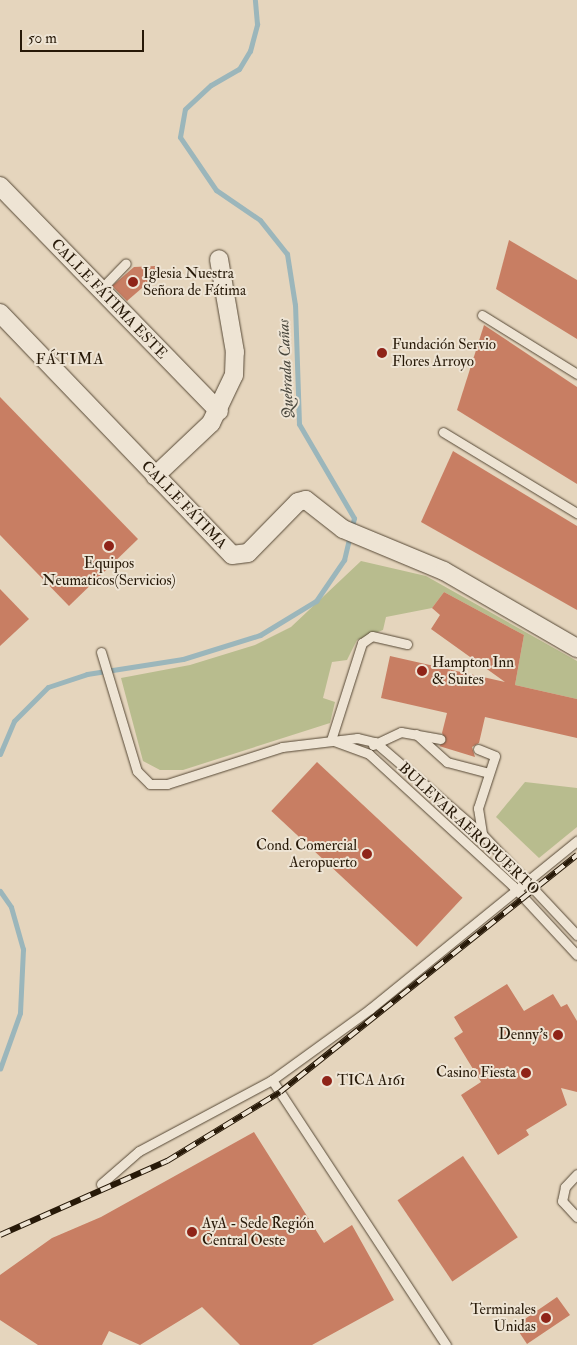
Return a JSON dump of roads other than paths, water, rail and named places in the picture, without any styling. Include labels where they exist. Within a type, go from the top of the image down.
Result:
[{"type":"street","name":"CALLE FÁTIMA ESTE","points":[[0,186],[219,412]]},
{"type":"street","points":[[155,476],[219,412],[236,363],[219,259]]},
{"type":"street","name":"CALLE FÁTIMA","points":[[0,313],[232,555],[248,553],[298,502],[314,504],[343,528],[444,571],[575,642]]},
{"type":"lane","points":[[100,290],[126,263]]},
{"type":"lane","points":[[482,315],[577,374]]},
{"type":"lane","points":[[443,432],[577,513]]},
{"type":"lane","points":[[331,740],[362,643],[372,636],[407,644]]},
{"type":"lane","name":"BULEVAR AEROPUERTO","points":[[101,652],[137,771],[150,784],[158,786],[282,747],[331,740],[375,742],[482,834],[577,935]]},
{"type":"lane","points":[[369,754],[375,742],[396,732],[440,739]]},
{"type":"lane","points":[[416,734],[447,762],[489,773]]},
{"type":"lane","name":"BULEVAR AEROPUERTO","points":[[331,740],[369,754],[517,890],[577,955]]},
{"type":"lane","points":[[478,749],[495,756],[478,808],[482,834]]},
{"type":"lane","points":[[101,1184],[139,1151],[272,1080],[370,1009],[577,841]]},
{"type":"lane","points":[[272,1080],[446,1345]]},
{"type":"lane","points":[[577,1174],[565,1187],[562,1201],[577,1217]]},
{"type":"waterway","name":"Quebrada Cañas","points":[[0,754],[14,721],[48,687],[87,674],[183,659],[260,635],[316,601],[344,560],[354,518],[299,424],[295,305],[287,254],[260,220],[216,190],[180,137],[185,109],[211,85],[239,69],[250,51],[257,24],[255,0]]},
{"type":"waterway","name":"Quebrada Cañas","points":[[0,891],[11,907],[23,949],[20,1013],[0,1069]]},
{"type":"railway","points":[[0,1235],[167,1161],[280,1092],[577,855]]},
{"type":"place","name":"Iglesia Nuestra Señora de Fátima","points":[[133,282]]},
{"type":"place","name":"Fundación Servio Flores Arroyo","points":[[382,353]]},
{"type":"place","name":"Equipos Neumaticos(Servicios)","points":[[109,546]]},
{"type":"place","name":"Hampton Inn & Suites","points":[[422,671]]},
{"type":"place","name":"Cond. Comercial Aeropuerto","points":[[367,854]]},
{"type":"place","name":"Denny's","points":[[558,1035]]},
{"type":"place","name":"Casino Fiesta","points":[[526,1073]]},
{"type":"place","name":"TICA A161","points":[[327,1081]]},
{"type":"place","name":"AyA - Sede Región Central Oeste","points":[[192,1232]]},
{"type":"place","name":"Terminales Unidas","points":[[546,1318]]},
{"type":"district","name":"FÁTIMA","points":[[70,359]]}]
